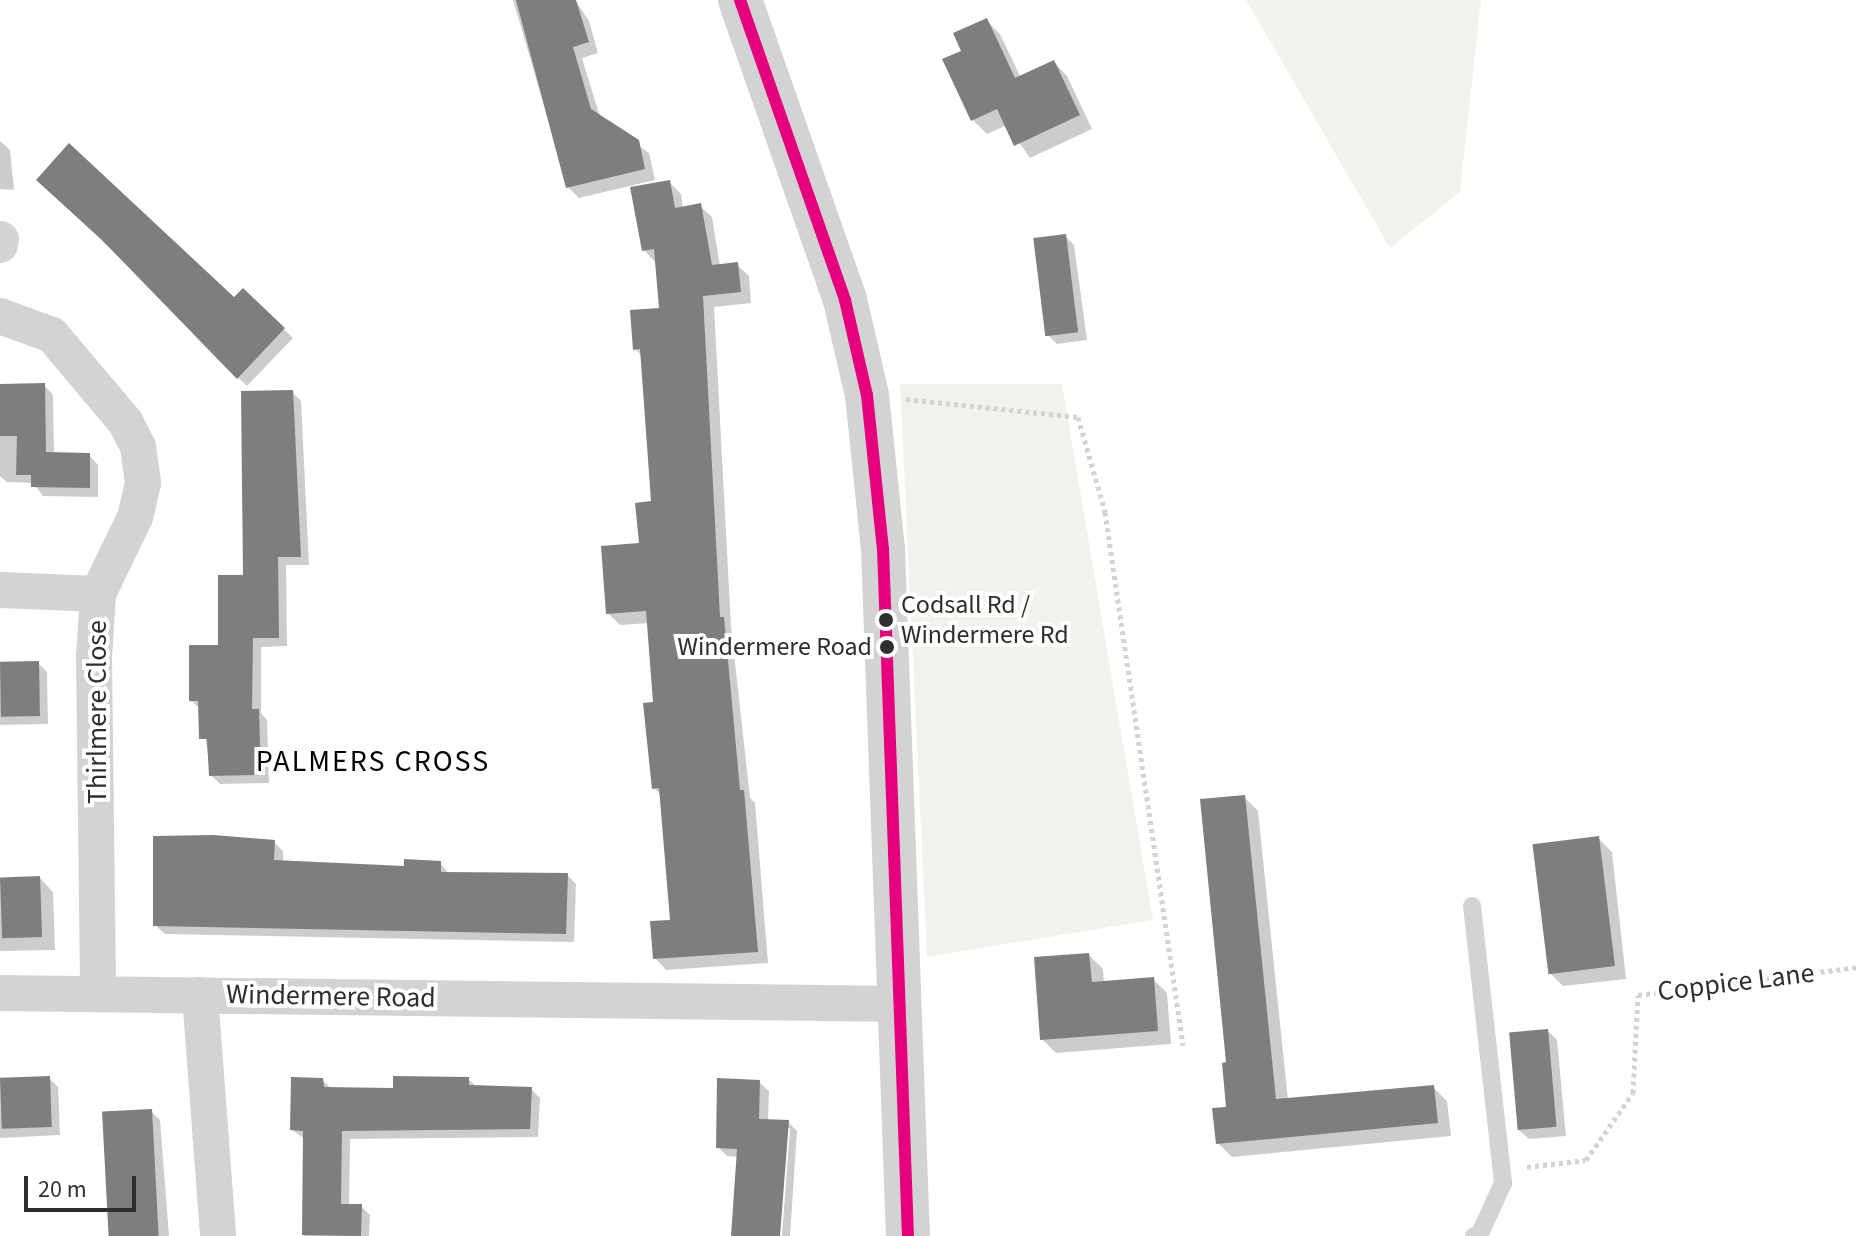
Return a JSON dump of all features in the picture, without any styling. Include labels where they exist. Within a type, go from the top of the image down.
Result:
[{"type":"street","points":[[740,0],[845,300],[867,395],[883,549],[903,1004],[908,1236]]},
{"type":"street","name":"Thirlmere Close","points":[[0,316],[52,335],[126,423],[138,447],[143,483],[135,517],[98,594],[94,658],[98,993]]},
{"type":"street","points":[[0,590],[98,594]]},
{"type":"street","name":"Windermere Road","points":[[0,993],[903,1004]]},
{"type":"street","points":[[200,995],[218,1236]]},
{"type":"lane","points":[[1472,906],[1503,1183],[1479,1236],[1474,1236]]},
{"type":"path","points":[[867,395],[1078,417],[1105,512],[1183,1045]]},
{"type":"path","name":"Coppice Lane","points":[[1501,1170],[1586,1160],[1633,1093],[1638,995],[1859,967]]},
{"type":"shaded area","points":[[1246,0],[1481,0],[1460,192],[1390,248]]},
{"type":"shaded area","points":[[900,384],[1062,384],[1153,920],[927,957]]},
{"type":"building","points":[[516,0],[576,0],[589,42],[573,47],[591,109],[639,140],[645,169],[566,188]]},
{"type":"building","points":[[987,18],[1015,78],[1054,60],[1080,115],[1014,146],[997,109],[971,121],[942,59],[961,51],[953,33]]},
{"type":"building","points":[[69,143],[234,297],[243,288],[285,328],[237,379],[101,239],[36,180]]},
{"type":"building","points":[[670,180],[675,208],[701,203],[712,265],[738,262],[741,292],[703,296],[720,617],[724,617],[740,790],[744,790],[758,952],[653,959],[650,921],[670,920],[659,788],[652,789],[643,703],[653,702],[646,611],[606,614],[601,546],[639,543],[635,503],[651,501],[640,349],[633,350],[630,310],[659,308],[654,249],[642,251],[630,187]]},
{"type":"building","points":[[1066,234],[1078,332],[1045,336],[1033,238]]},
{"type":"building","points":[[45,383],[46,452],[90,453],[90,488],[31,487],[31,475],[16,475],[17,436],[0,436],[0,384]]},
{"type":"building","points":[[293,390],[301,557],[278,557],[279,638],[253,638],[252,709],[259,709],[261,775],[209,776],[207,739],[199,739],[198,701],[189,701],[189,645],[218,645],[218,575],[243,575],[241,391]]},
{"type":"building","points":[[39,661],[40,716],[1,717],[0,662]]},
{"type":"building","points":[[1245,795],[1276,1099],[1434,1085],[1438,1123],[1216,1144],[1212,1108],[1226,1107],[1222,1063],[1226,1062],[1200,799]]},
{"type":"building","points":[[213,835],[275,840],[274,860],[404,866],[404,859],[441,861],[441,872],[568,873],[566,934],[153,926],[153,836]]},
{"type":"building","points":[[1599,836],[1615,966],[1548,974],[1532,844]]},
{"type":"building","points":[[40,876],[42,937],[2,938],[0,877]]},
{"type":"building","points":[[1089,953],[1092,982],[1154,977],[1158,1031],[1040,1040],[1034,957]]},
{"type":"building","points":[[1548,1029],[1557,1127],[1518,1130],[1509,1032]]},
{"type":"building","points":[[50,1076],[52,1127],[2,1129],[0,1078]]},
{"type":"building","points":[[393,1076],[469,1077],[469,1085],[532,1087],[530,1129],[342,1131],[341,1204],[362,1204],[361,1236],[302,1235],[303,1131],[290,1130],[291,1077],[323,1078],[324,1087],[393,1088]]},
{"type":"building","points":[[717,1078],[760,1080],[759,1119],[789,1120],[780,1236],[731,1236],[737,1149],[716,1148]]},
{"type":"building","points":[[152,1109],[159,1236],[109,1236],[102,1112]]},
{"type":"transit line","points":[[740,0],[845,300],[867,395],[883,549],[908,1236]]},
{"type":"place","name":"Codsall Rd / Windermere Rd","points":[[886,620]]},
{"type":"place","name":"Windermere Road","points":[[887,647]]},
{"type":"district","name":"PALMERS CROSS","points":[[373,762]]}]
